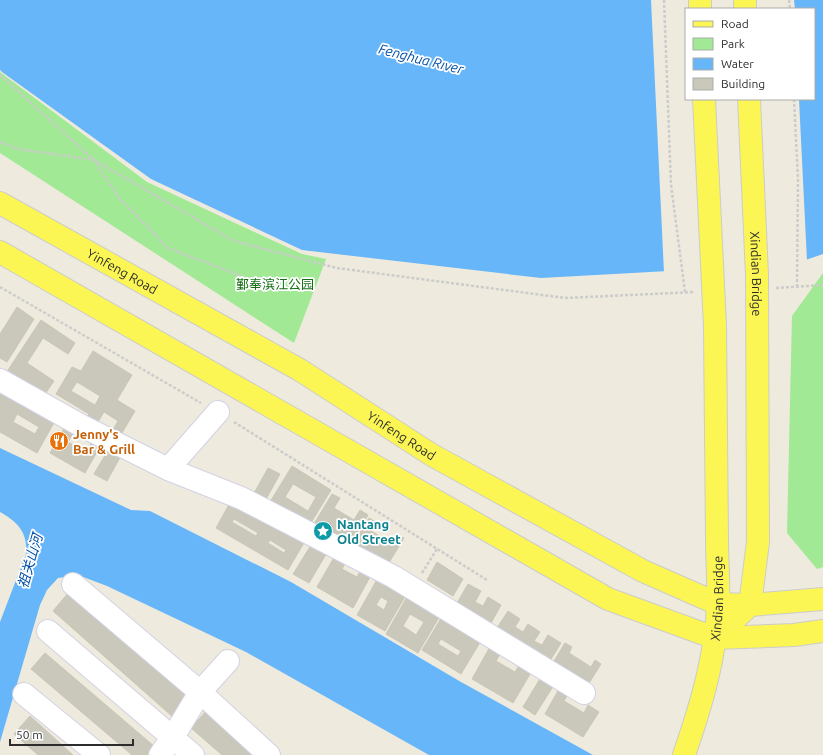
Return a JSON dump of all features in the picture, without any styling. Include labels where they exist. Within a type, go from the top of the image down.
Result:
[{"type":"main road","name":"Xindian Bridge","points":[[704,100],[715,326],[718,604],[715,638]]},
{"type":"main road","name":"Xindian Bridge","points":[[715,638],[750,605],[758,542],[757,275],[749,100]]},
{"type":"main road","name":"Yinfeng Road","points":[[0,203],[300,370],[432,455],[643,571],[718,604],[750,605],[823,599]]},
{"type":"main road","points":[[0,252],[608,600],[715,638],[794,635],[823,630]]},
{"type":"main road","points":[[684,755],[702,702],[715,638]]},
{"type":"street","points":[[0,380],[82,426],[168,468],[241,498],[394,577],[584,693]]},
{"type":"street","points":[[168,468],[218,412]]},
{"type":"street","points":[[73,584],[200,692],[269,755]]},
{"type":"street","points":[[48,631],[193,755]]},
{"type":"street","points":[[160,755],[173,737],[200,692],[228,661]]},
{"type":"street","points":[[24,694],[98,755]]},
{"type":"path","points":[[664,0],[671,185],[685,292]]},
{"type":"path","points":[[0,75],[94,160],[234,241],[337,268],[565,298],[700,291]]},
{"type":"path","points":[[794,100],[798,180],[797,286]]},
{"type":"path","points":[[0,142],[18,148],[94,160],[120,200],[168,248],[252,280]]},
{"type":"path","points":[[775,288],[823,285]]},
{"type":"path","points":[[0,288],[260,437],[487,580]]},
{"type":"path","points":[[413,589],[437,549]]},
{"type":"green space","name":"鄞奉滨江公园","points":[[0,72],[147,182],[302,254],[326,259],[294,343],[0,153]]},
{"type":"green space","points":[[823,273],[823,567],[817,569],[787,533],[792,316]]},
{"type":"water","name":"Fenghua Rıver","points":[[0,0],[823,0],[823,254],[794,264],[541,278],[302,250],[151,179],[0,70]]},
{"type":"water","name":"祖关山河","points":[[0,448],[131,510],[150,511],[291,582],[461,682],[593,755],[429,755],[246,652],[107,586],[78,575],[58,578],[47,590],[40,605],[0,742],[0,622],[26,554],[26,547],[23,534],[17,524],[0,512]]},
{"type":"pier","points":[[651,0],[794,0],[795,8],[685,8],[685,100],[799,100],[807,261],[794,266],[664,273]]},
{"type":"building","points":[[17,307],[34,319],[7,362],[0,358],[0,334]]},
{"type":"building","points":[[41,320],[75,343],[68,354],[43,338],[27,363],[54,381],[45,394],[8,370]]},
{"type":"building","points":[[93,351],[132,375],[117,400],[135,411],[119,438],[111,433],[118,421],[104,412],[96,425],[86,419],[89,414],[56,394],[72,367],[81,371]],"holes":[[[77,382],[100,396],[95,405],[71,391]]]},
{"type":"building","points":[[0,387],[56,419],[37,453],[0,432]],"holes":[[[17,414],[39,427],[35,434],[13,422]]]},
{"type":"building","points":[[67,423],[76,428],[68,442],[86,452],[94,439],[102,443],[85,473],[50,453]]},
{"type":"building","points":[[110,447],[122,454],[107,481],[94,474]]},
{"type":"building","points":[[292,466],[331,490],[309,526],[270,502]],"holes":[[[293,484],[316,497],[308,511],[285,497]]]},
{"type":"building","points":[[268,468],[280,474],[265,501],[253,495]]},
{"type":"building","points":[[332,494],[340,498],[334,508],[354,520],[360,510],[368,515],[349,546],[314,524]]},
{"type":"building","points":[[232,499],[305,541],[288,570],[216,528]],"holes":[[[234,519],[258,533],[256,536],[232,522]],[[270,540],[286,550],[284,553],[268,543]]]},
{"type":"building","points":[[369,518],[376,522],[371,531],[391,543],[396,534],[404,538],[387,566],[352,545]]},
{"type":"building","points":[[313,542],[328,551],[309,583],[293,574]]},
{"type":"building","points":[[336,554],[347,560],[342,569],[357,577],[361,569],[371,575],[353,608],[317,587]]},
{"type":"building","points":[[437,562],[463,579],[453,596],[427,580]]},
{"type":"building","points":[[379,576],[407,593],[385,631],[357,615]],"holes":[[[381,597],[388,601],[384,610],[376,605]]]},
{"type":"building","points":[[468,584],[481,591],[475,602],[483,606],[488,597],[501,605],[490,625],[456,605]]},
{"type":"building","points":[[69,592],[189,698],[173,717],[53,611]]},
{"type":"building","points":[[408,595],[441,614],[418,653],[386,634]],"holes":[[[410,614],[424,622],[416,635],[403,626]]]},
{"type":"building","points":[[508,611],[520,619],[515,627],[523,632],[528,624],[540,632],[534,641],[542,645],[548,635],[561,643],[548,664],[495,631]]},
{"type":"building","points":[[443,615],[482,639],[461,674],[422,650]],"holes":[[[441,639],[461,651],[458,656],[438,644]]]},
{"type":"building","points":[[565,643],[572,647],[569,653],[591,667],[595,660],[601,664],[586,688],[551,666]]},
{"type":"building","points":[[491,645],[502,651],[496,661],[515,672],[521,662],[533,669],[513,703],[472,679]]},
{"type":"building","points":[[45,653],[155,747],[148,755],[132,755],[31,669]]},
{"type":"building","points":[[541,677],[554,685],[535,715],[523,707]]},
{"type":"building","points":[[559,689],[568,694],[564,701],[584,713],[588,705],[599,712],[583,737],[545,714]]},
{"type":"building","points":[[207,710],[258,755],[222,755],[191,728]]},
{"type":"building","points":[[30,716],[73,755],[38,755],[14,734]]},
{"type":"place","name":"Jenny's Bar & Grill","points":[[59,441]]},
{"type":"place","name":"Nantang Old Street","points":[[323,531]]}]
